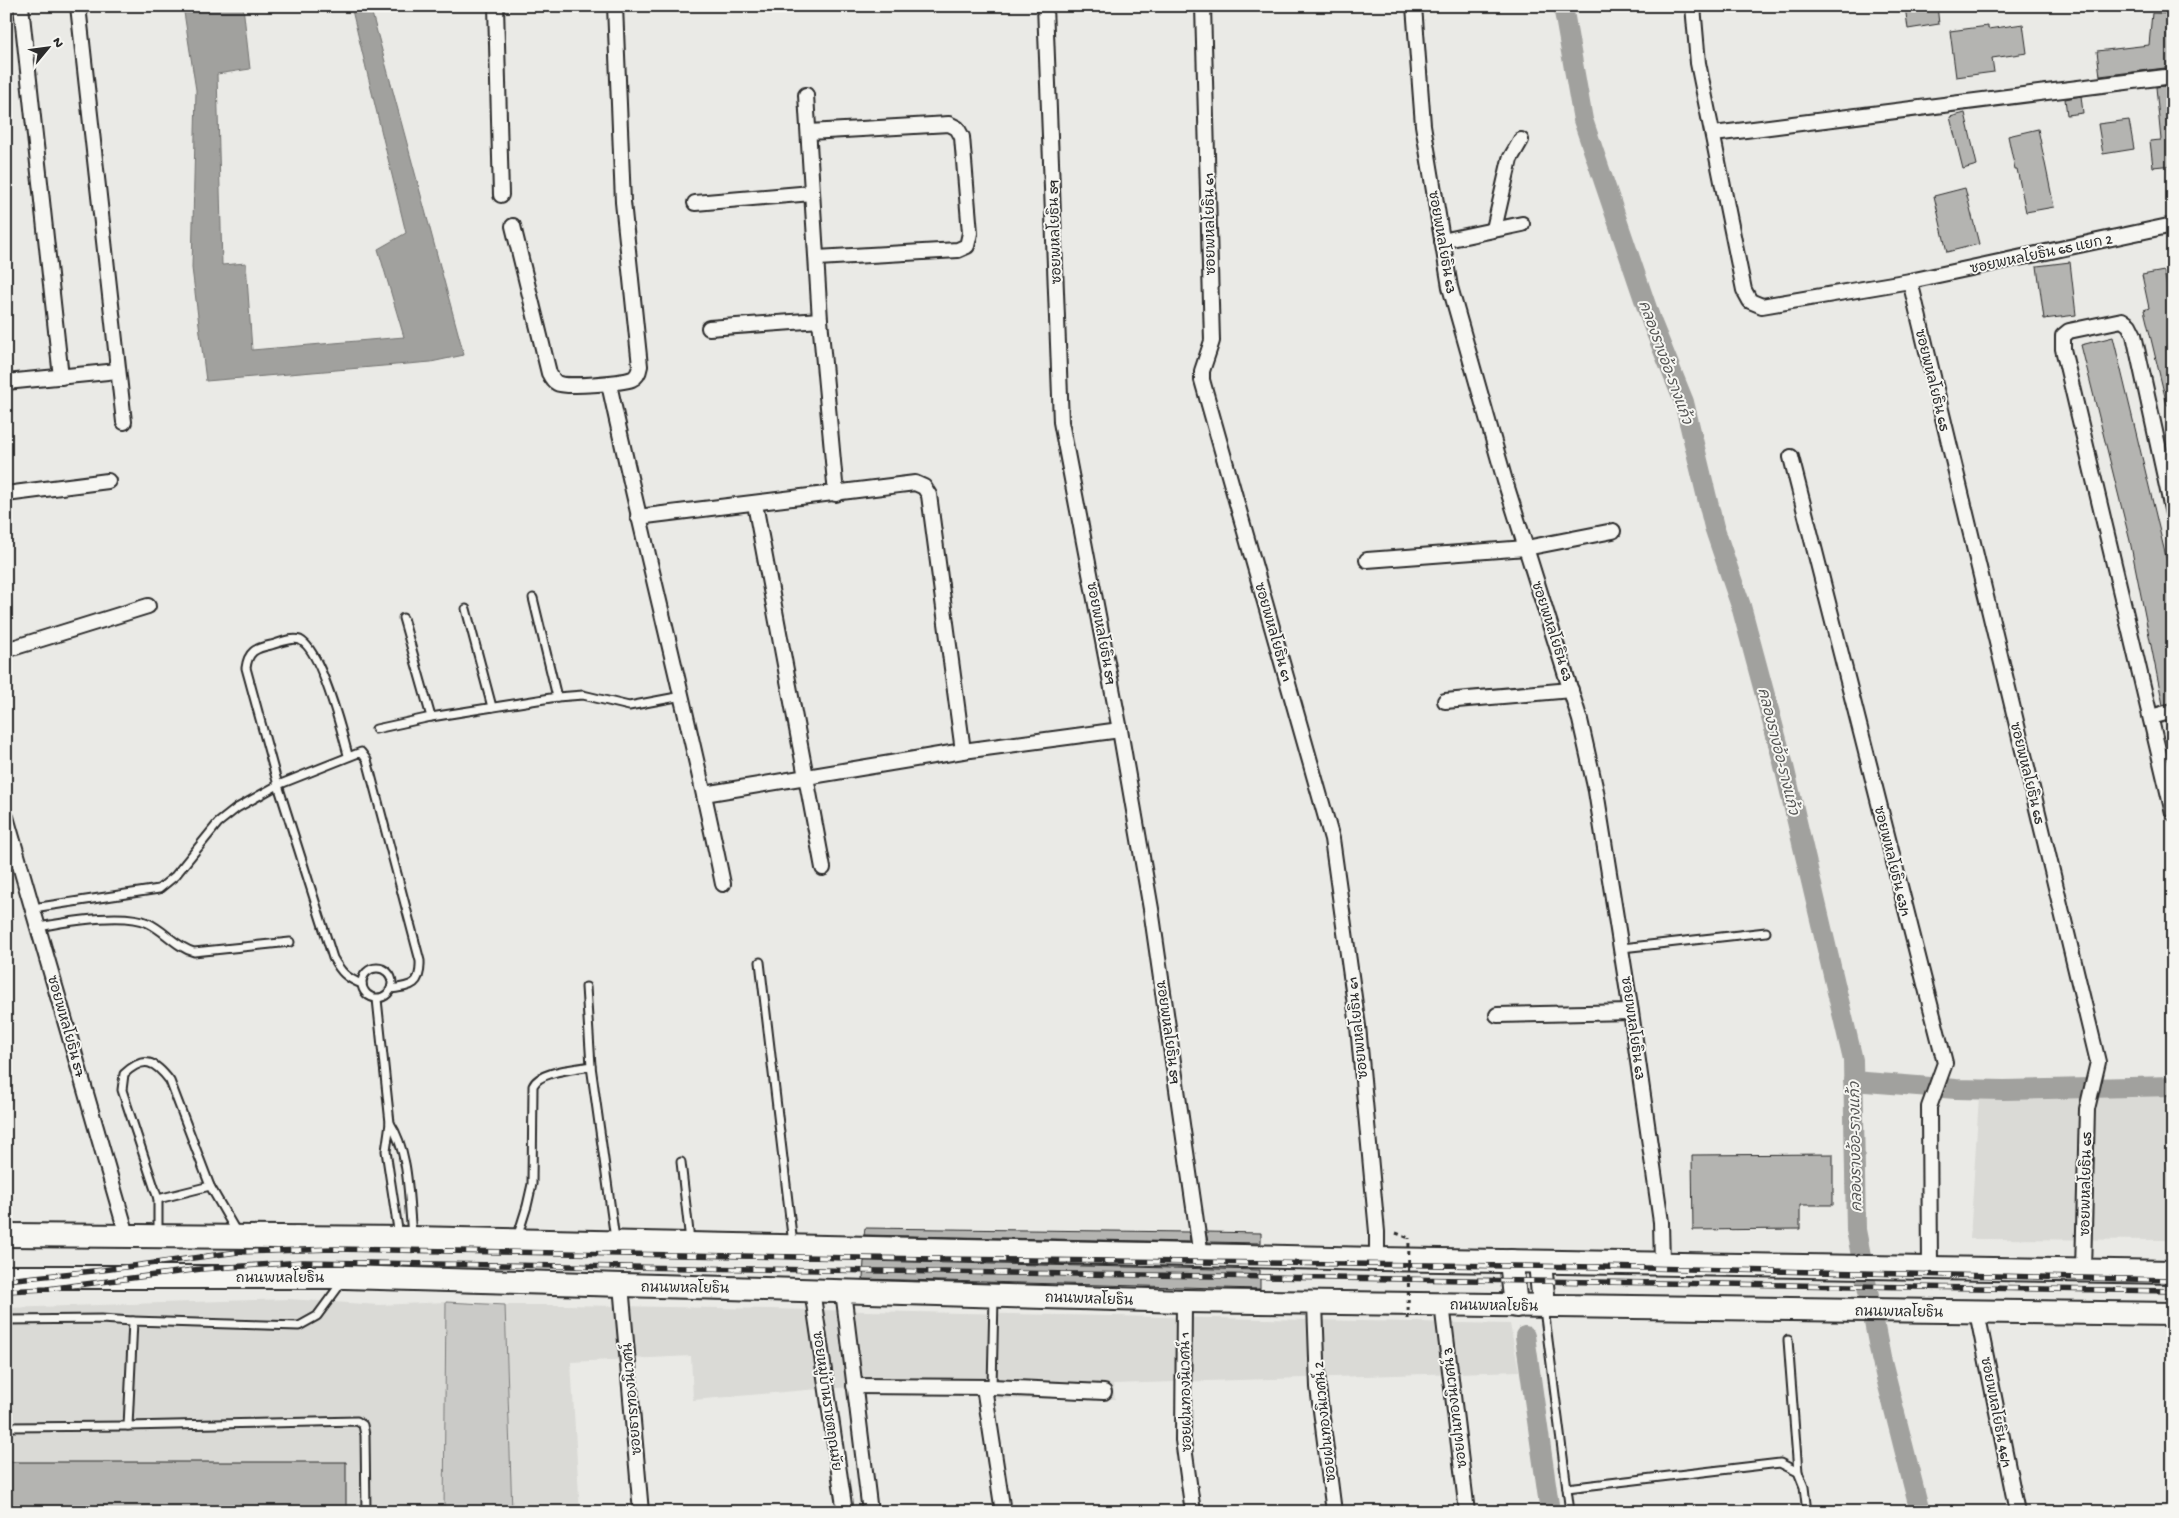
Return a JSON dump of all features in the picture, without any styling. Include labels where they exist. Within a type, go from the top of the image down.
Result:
[{"type":"main road","points":[[6,1235],[406,1238],[1377,1260],[2173,1272]]},
{"type":"main road","points":[[1511,1261],[1516,1306]]},
{"type":"main road","points":[[1540,1262],[1544,1306]]},
{"type":"main road","name":"ถนนพหลโยธิน","points":[[6,1276],[345,1277],[1184,1301],[2173,1314]]},
{"type":"street","points":[[22,6],[61,377]]},
{"type":"street","points":[[78,6],[124,422]]},
{"type":"street","points":[[496,6],[500,195]]},
{"type":"street","points":[[513,226],[550,373],[556,383],[564,385],[609,384],[632,379],[639,372],[640,366],[622,202],[615,6]]},
{"type":"street","name":"ซอยพหลโยธิน 59","points":[[1045,6],[1062,422],[1120,730],[1152,919],[1201,1256]]},
{"type":"street","name":"ซอยพหลโยธิน 61","points":[[1203,6],[1212,341],[1202,371],[1202,380],[1332,839],[1358,1026],[1377,1232],[1377,1260]]},
{"type":"street","name":"ซอยพหลโยธิน 63","points":[[1414,6],[1423,125],[1450,287],[1526,548],[1580,720],[1596,791],[1622,948],[1661,1222],[1662,1263]]},
{"type":"street","points":[[1693,6],[1698,63],[1714,134],[2173,76]]},
{"type":"street","points":[[806,95],[820,320],[836,494]]},
{"type":"street","points":[[809,132],[950,124],[957,128],[962,137],[970,233],[967,246],[958,250],[817,258]]},
{"type":"street","name":"ซอยพหลโยธิน 65 แยก 2","points":[[1714,134],[1744,290],[1750,301],[1762,306],[1910,281],[2173,225]]},
{"type":"street","points":[[1494,229],[1510,159],[1520,140]]},
{"type":"street","points":[[696,203],[812,193]]},
{"type":"street","points":[[1442,241],[1522,224]]},
{"type":"street","name":"ซอยพหลโยธิน 65","points":[[1910,281],[2098,1062],[2087,1109],[2083,1270]]},
{"type":"street","points":[[709,328],[820,320]]},
{"type":"street","points":[[2173,514],[2130,324],[2122,320],[2069,331],[2063,336],[2063,349],[2173,814]]},
{"type":"street","points":[[6,382],[118,371]]},
{"type":"street","points":[[609,384],[638,517],[682,696],[723,884]]},
{"type":"street","name":"ซอยพหลโยธิน 63/1","points":[[1790,457],[1945,1064],[1929,1107],[1930,1268]]},
{"type":"street","points":[[6,494],[108,481]]},
{"type":"street","points":[[638,517],[915,484],[924,487],[929,495],[963,752]]},
{"type":"street","points":[[755,504],[823,868]]},
{"type":"street","points":[[1367,560],[1526,548],[1613,531]]},
{"type":"street","points":[[6,650],[148,606]]},
{"type":"street","points":[[1445,701],[1571,690]]},
{"type":"street","points":[[2151,716],[2173,711]]},
{"type":"street","points":[[704,794],[963,752],[1120,730]]},
{"type":"street","name":"ซอยพหลโยธิน 57","points":[[6,817],[127,1235]]},
{"type":"street","points":[[1497,1015],[1631,1012]]},
{"type":"street","name":"ซอยธารทองนิเวศน์","points":[[621,1285],[641,1512]]},
{"type":"street","name":"ซอยหมู่บ้านราชตฤณมัย","points":[[812,1290],[845,1512]]},
{"type":"street","name":"ซอยหมู่บ้านราชตฤณมัย","points":[[843,1291],[870,1512]]},
{"type":"street","name":"ซอยฝนทองนิเวศน์ 1","points":[[1184,1301],[1183,1440],[1193,1512]]},
{"type":"street","name":"ซอยฝนทองนิเวศน์ 2","points":[[1315,1303],[1318,1387],[1334,1512]]},
{"type":"street","name":"ซอยฝนทองนิเวศน์ 3","points":[[1442,1304],[1467,1512]]},
{"type":"street","name":"ซอยพหลโยธิน 46/1","points":[[1977,1312],[2018,1512]]},
{"type":"street","points":[[854,1386],[988,1387],[1104,1392]]},
{"type":"street","points":[[988,1387],[1003,1512]]},
{"type":"lane","points":[[532,598],[557,697]]},
{"type":"lane","points":[[466,608],[492,707]]},
{"type":"lane","points":[[403,618],[430,717]]},
{"type":"lane","points":[[33,908],[158,889],[174,876],[218,823],[237,808],[278,785],[348,755],[361,752],[367,760],[420,961],[420,973],[414,983],[408,987],[391,989],[383,997],[377,998],[367,994],[362,984],[348,979],[333,958],[278,785],[246,668],[247,659],[257,648],[295,639],[301,640],[308,647],[317,662],[333,702],[348,755]]},
{"type":"lane","points":[[376,729],[430,717],[557,697],[583,695],[630,706],[682,696]]},
{"type":"lane","points":[[39,927],[74,921],[133,920],[148,923],[184,949],[194,952],[290,942]]},
{"type":"lane","points":[[1622,948],[1766,932]]},
{"type":"lane","points":[[760,962],[793,1246]]},
{"type":"lane","points":[[362,984],[366,973],[376,968],[382,969],[391,977],[391,989]]},
{"type":"lane","points":[[586,987],[591,1066],[615,1242]]},
{"type":"lane","points":[[377,998],[390,1123],[386,1151],[406,1238]]},
{"type":"lane","points":[[158,1235],[158,1199],[122,1090],[124,1074],[138,1063],[150,1062],[161,1069],[170,1081],[210,1186],[238,1236]]},
{"type":"lane","points":[[516,1240],[532,1184],[534,1082],[542,1076],[591,1066]]},
{"type":"lane","points":[[390,1123],[399,1137],[403,1152],[406,1238]]},
{"type":"lane","points":[[681,1162],[691,1244]]},
{"type":"lane","points":[[158,1199],[210,1186]]},
{"type":"lane","points":[[6,1320],[115,1319],[299,1326],[317,1316],[345,1277]]},
{"type":"lane","points":[[988,1387],[994,1296]]},
{"type":"lane","points":[[1544,1306],[1570,1512]]},
{"type":"lane","points":[[128,1426],[133,1321]]},
{"type":"lane","points":[[1788,1340],[1798,1472],[1804,1487],[1807,1512]]},
{"type":"lane","points":[[6,1427],[357,1421],[363,1425],[365,1435],[366,1512]]},
{"type":"lane","points":[[1567,1488],[1780,1463],[1798,1472]]},
{"type":"path","points":[[1396,1233],[1409,1238],[1408,1319]]},
{"type":"shaded area","points":[[183,6],[243,6],[250,69],[217,74],[222,265],[246,263],[252,350],[404,337],[378,249],[406,233],[351,6],[370,6],[464,355],[431,362],[206,381],[192,268],[196,90]]},
{"type":"shaded area","points":[[2173,1092],[2173,1240],[1970,1239],[1979,1096]]},
{"type":"shaded area","points":[[289,1299],[379,1305],[446,1302],[444,1512],[6,1512],[6,1308]]},
{"type":"shaded area","points":[[446,1302],[505,1305],[512,1512],[444,1512]]},
{"type":"shaded area","points":[[505,1305],[1510,1324],[1519,1371],[1113,1384],[1115,1399],[996,1399],[993,1380],[818,1389],[693,1400],[691,1356],[571,1362],[580,1512],[512,1512]]},
{"type":"building","points":[[1905,6],[1937,6],[1939,24],[1908,29]]},
{"type":"building","points":[[2152,13],[2173,14],[2173,67],[2100,76],[2097,51],[2149,45]]},
{"type":"building","points":[[2023,24],[2027,53],[1992,58],[1994,72],[1956,77],[1950,31],[1988,26],[1988,29]]},
{"type":"building","points":[[2173,85],[2173,165],[2153,167],[2150,141],[2161,140],[2156,87]]},
{"type":"building","points":[[2081,96],[2083,113],[2067,115],[2065,99]]},
{"type":"building","points":[[1965,113],[1977,165],[1963,169],[1950,117]]},
{"type":"building","points":[[2129,120],[2134,149],[2103,154],[2098,124]]},
{"type":"building","points":[[2038,129],[2054,207],[2026,212],[2008,136]]},
{"type":"building","points":[[1965,188],[1979,244],[1947,252],[1934,196]]},
{"type":"building","points":[[2070,262],[2076,315],[2044,319],[2037,266]]},
{"type":"building","points":[[2164,271],[2170,303],[2173,302],[2173,404],[2167,405],[2144,310],[2149,308],[2142,275]]},
{"type":"building","points":[[2113,337],[2173,586],[2173,702],[2163,705],[2130,541],[2081,345]]},
{"type":"building","points":[[1833,1154],[1833,1205],[1800,1205],[1800,1229],[1693,1230],[1692,1155]]},
{"type":"building","points":[[865,1228],[1189,1232],[1190,1242],[864,1235]]},
{"type":"building","points":[[1206,1232],[1261,1233],[1261,1243],[1208,1242]]},
{"type":"building","points":[[864,1261],[1260,1270],[1260,1289],[863,1279]]},
{"type":"building","points":[[7,1462],[346,1462],[346,1512],[8,1512]]},
{"type":"waterway","name":"คลองรางอ้อ-รางแก้ว","points":[[1563,6],[1583,120],[1652,323],[1684,402],[1714,527],[1741,606],[1783,762],[1853,1060],[1856,1230],[1881,1358],[1920,1512]]},
{"type":"waterway","points":[[1853,1081],[1956,1089],[2004,1090],[2173,1086]]},
{"type":"waterway","points":[[1525,1336],[1550,1512]]},
{"type":"railway","points":[[6,1280],[103,1270],[238,1252],[333,1249],[860,1258],[1600,1267],[2173,1280]]},
{"type":"railway","points":[[6,1291],[47,1289],[201,1269],[303,1262],[2173,1291]]}]
